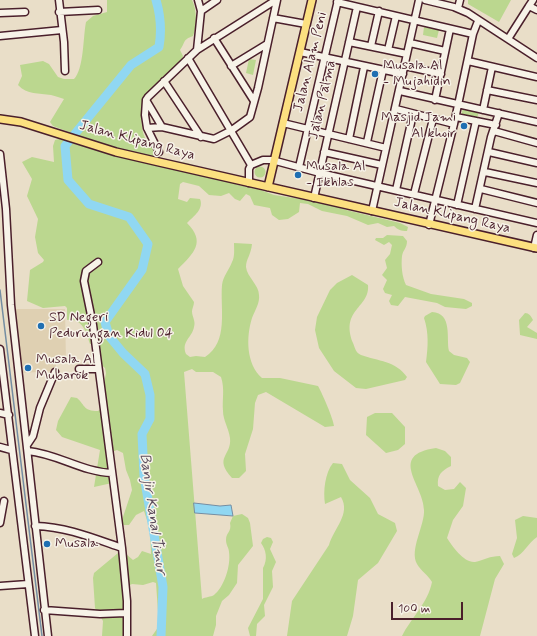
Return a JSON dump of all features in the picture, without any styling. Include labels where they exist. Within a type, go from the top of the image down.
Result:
[{"type":"main road","points":[[268,187],[312,0]]},
{"type":"main road","name":"Jalan Klipang Raya","points":[[0,120],[21,122],[94,145],[249,183],[536,248]]},
{"type":"street","points":[[59,0],[65,71]]},
{"type":"street","points":[[197,50],[201,11],[198,0]]},
{"type":"street","points":[[201,11],[217,0]]},
{"type":"street","points":[[147,128],[162,128],[214,139],[232,130],[250,117],[276,0]]},
{"type":"street","points":[[159,152],[147,128],[145,115],[146,100],[197,50],[276,0]]},
{"type":"street","points":[[372,211],[396,110],[419,0]]},
{"type":"street","points":[[425,0],[458,8],[537,58]]},
{"type":"street","points":[[458,8],[460,0]]},
{"type":"street","points":[[338,1],[357,7],[473,34]]},
{"type":"street","name":"Jalan Alam Peni","points":[[299,168],[338,1]]},
{"type":"street","points":[[508,39],[531,3],[537,10]]},
{"type":"street","name":"Jalan Palma","points":[[314,198],[357,7]]},
{"type":"street","points":[[59,12],[98,10]]},
{"type":"street","points":[[371,46],[379,11]]},
{"type":"street","points":[[0,13],[25,12]]},
{"type":"street","points":[[388,50],[396,16]]},
{"type":"street","points":[[273,18],[306,24]]},
{"type":"street","points":[[430,225],[456,117],[473,34],[478,20]]},
{"type":"street","points":[[435,100],[450,29]]},
{"type":"street","points":[[0,36],[62,30]]},
{"type":"street","points":[[214,38],[254,101]]},
{"type":"street","points":[[349,42],[407,54]]},
{"type":"street","points":[[410,43],[445,51]]},
{"type":"street","points":[[231,66],[267,44]]},
{"type":"street","points":[[300,52],[364,67],[403,74]]},
{"type":"street","points":[[188,58],[232,130],[251,165]]},
{"type":"street","points":[[468,61],[537,77]]},
{"type":"street","points":[[405,66],[441,74]]},
{"type":"street","points":[[349,139],[364,67]]},
{"type":"street","points":[[483,110],[492,67]]},
{"type":"street","points":[[367,142],[383,70]]},
{"type":"street","points":[[164,81],[201,137]]},
{"type":"street","points":[[487,90],[537,100]]},
{"type":"street","points":[[400,91],[537,122]]},
{"type":"street","points":[[146,100],[162,128]]},
{"type":"street","points":[[396,110],[454,124]]},
{"type":"street","points":[[475,209],[478,192],[481,190],[499,113]]},
{"type":"street","points":[[396,190],[413,114]]},
{"type":"street","points":[[456,117],[476,121],[537,142]]},
{"type":"street","points":[[414,194],[433,119]]},
{"type":"street","points":[[457,205],[476,121]]},
{"type":"street","points":[[283,123],[367,142],[386,148]]},
{"type":"street","points":[[324,152],[382,165]]},
{"type":"street","points":[[489,152],[537,163]]},
{"type":"street","points":[[0,154],[6,209],[11,305],[22,412],[28,448],[39,568],[33,578],[0,586]]},
{"type":"street","points":[[249,183],[249,169],[251,165],[263,160],[274,161],[537,223]]},
{"type":"street","points":[[485,172],[537,183]]},
{"type":"street","points":[[481,190],[537,203]]},
{"type":"street","points":[[536,248],[537,235]]},
{"type":"street","points":[[98,262],[86,271],[84,281],[93,325],[98,369],[110,445],[112,473],[122,548],[127,636]]},
{"type":"street","points":[[0,351],[2,376],[9,415],[12,450],[33,578],[35,636]]},
{"type":"street","points":[[79,369],[98,369]]},
{"type":"street","points":[[28,448],[33,436],[40,408],[55,372]]},
{"type":"street","points":[[0,413],[9,415]]},
{"type":"street","points":[[0,448],[12,450]]},
{"type":"street","points":[[28,448],[92,471],[112,473]]},
{"type":"street","points":[[0,523],[4,501]]},
{"type":"street","points":[[36,526],[54,526],[122,548]]},
{"type":"street","points":[[33,578],[44,610],[48,636]]},
{"type":"street","points":[[44,610],[100,614],[126,613]]},
{"type":"shaded area","name":"SD Negeri Pedurungan Kidul 04","points":[[15,309],[65,309],[66,362],[56,362],[56,371],[20,373]]},
{"type":"green space","points":[[107,0],[192,0],[194,4],[196,18],[195,28],[193,36],[186,40],[180,50],[183,56],[182,59],[159,81],[147,96],[143,104],[141,114],[143,133],[149,145],[154,150],[154,154],[163,159],[200,167],[238,185],[258,189],[274,195],[328,203],[346,210],[400,223],[408,227],[407,231],[405,231],[394,226],[387,227],[378,223],[368,225],[347,216],[322,211],[308,204],[300,203],[299,212],[288,219],[279,220],[272,215],[270,208],[254,205],[250,196],[246,194],[240,201],[235,199],[229,193],[221,196],[209,195],[199,186],[183,182],[180,184],[178,199],[187,202],[190,198],[200,199],[201,203],[198,212],[187,223],[196,236],[196,247],[189,258],[178,269],[183,286],[194,302],[192,311],[194,325],[193,331],[185,346],[186,354],[190,357],[205,357],[213,351],[218,343],[222,324],[222,285],[233,260],[234,243],[252,244],[246,267],[248,274],[257,288],[259,298],[250,325],[248,342],[250,358],[253,365],[262,378],[280,378],[318,386],[328,406],[334,426],[325,427],[266,392],[258,395],[255,403],[253,429],[245,454],[246,471],[239,478],[232,478],[224,465],[225,457],[230,444],[230,438],[223,414],[223,390],[221,377],[213,372],[196,372],[192,369],[184,372],[202,599],[214,595],[224,582],[229,564],[229,551],[226,537],[233,516],[242,514],[248,518],[253,546],[238,565],[237,583],[229,595],[222,601],[216,616],[216,625],[213,636],[152,636],[159,626],[156,583],[153,582],[143,585],[130,585],[127,603],[130,636],[102,636],[103,621],[95,608],[94,573],[118,553],[126,554],[133,560],[138,557],[142,551],[151,554],[150,529],[144,511],[136,515],[129,525],[124,525],[121,523],[132,490],[123,453],[117,450],[112,452],[112,483],[94,487],[100,450],[62,437],[56,430],[58,421],[71,397],[77,398],[85,408],[90,410],[98,411],[106,405],[104,384],[106,373],[105,368],[100,364],[96,344],[90,344],[87,334],[80,323],[67,320],[67,308],[65,306],[43,308],[27,301],[30,270],[44,260],[38,253],[35,237],[38,219],[27,196],[32,179],[22,162],[32,157],[54,162],[53,146],[55,140],[59,139],[78,145],[79,144],[77,135],[53,126],[50,122],[64,99],[51,95],[29,92],[18,85],[22,76],[20,65],[43,61],[49,64],[58,77],[64,79],[74,79],[80,68],[86,22],[93,16],[107,12]]},
{"type":"green space","points":[[468,0],[511,0],[499,22],[468,4]]},
{"type":"green space","points":[[424,27],[439,30],[437,38],[423,35]]},
{"type":"green space","points":[[249,59],[256,60],[253,75],[246,73]]},
{"type":"green space","points":[[463,108],[479,111],[477,119],[461,116]]},
{"type":"green space","points":[[260,166],[264,168],[266,172],[264,176],[260,178],[256,176],[254,172],[256,168]]},
{"type":"green space","points":[[387,235],[403,236],[407,241],[402,260],[403,275],[406,285],[431,294],[464,299],[472,303],[472,306],[466,309],[445,307],[437,303],[405,297],[398,306],[391,305],[389,301],[392,295],[385,293],[383,289],[387,280],[382,275],[387,268],[385,260],[390,254],[392,245],[389,242],[384,245],[375,240],[376,238],[383,238]]},
{"type":"green space","points":[[352,275],[368,285],[365,299],[356,310],[350,323],[350,332],[356,350],[361,355],[386,362],[398,368],[407,377],[405,380],[366,389],[356,388],[334,371],[319,348],[315,330],[317,317],[330,290],[337,283]]},
{"type":"green space","points":[[432,312],[439,313],[446,322],[449,351],[454,355],[467,358],[470,362],[460,383],[456,385],[440,384],[426,362],[428,340],[424,318]]},
{"type":"green space","points":[[525,313],[530,315],[533,320],[527,327],[537,333],[537,339],[520,335],[519,320]]},
{"type":"green space","points":[[375,413],[392,413],[405,427],[405,444],[398,450],[386,453],[366,435],[367,417]]},
{"type":"green space","points":[[436,448],[445,451],[451,457],[451,466],[440,474],[438,486],[445,490],[454,489],[460,482],[466,488],[463,506],[453,520],[447,538],[463,557],[471,562],[500,556],[504,564],[495,579],[480,636],[402,636],[427,597],[432,582],[417,564],[415,558],[416,545],[424,516],[424,510],[423,500],[412,472],[411,464],[413,457],[421,452]]},
{"type":"green space","points":[[333,463],[342,464],[350,480],[370,498],[378,514],[395,523],[397,531],[378,563],[358,580],[353,616],[347,636],[287,636],[292,601],[329,545],[343,515],[344,503],[341,497],[325,504],[325,482],[330,467]]},
{"type":"green space","points":[[523,516],[537,518],[537,537],[521,554],[514,558],[512,554],[517,538],[515,520]]},
{"type":"green space","points":[[267,537],[271,538],[273,542],[270,549],[276,562],[272,571],[273,587],[264,605],[265,616],[257,624],[256,636],[250,636],[248,628],[263,599],[263,568],[266,558],[261,543],[263,539]]},
{"type":"water","points":[[194,503],[220,506],[231,505],[233,516],[195,513]]},
{"type":"waterway","name":"Banjir Kanal Timur","points":[[156,0],[160,24],[159,47],[131,65],[65,146],[68,180],[89,204],[129,217],[148,244],[142,270],[105,322],[109,336],[123,353],[145,374],[150,395],[150,419],[142,434],[144,476],[163,587],[161,636]]},
{"type":"waterway","points":[[0,290],[42,636]]},
{"type":"place","name":"Musala Al - Mujahidin","points":[[375,74]]},
{"type":"place","name":"Masjid Jami Al khoir","points":[[464,126]]},
{"type":"place","name":"Musala Al - Ikhlas","points":[[298,175]]},
{"type":"place","name":"SD Negeri Pedurungan Kidul 04","points":[[41,326]]},
{"type":"place","name":"Musala Al Mubarok","points":[[28,368]]},
{"type":"place","name":"Musala","points":[[47,544]]}]
